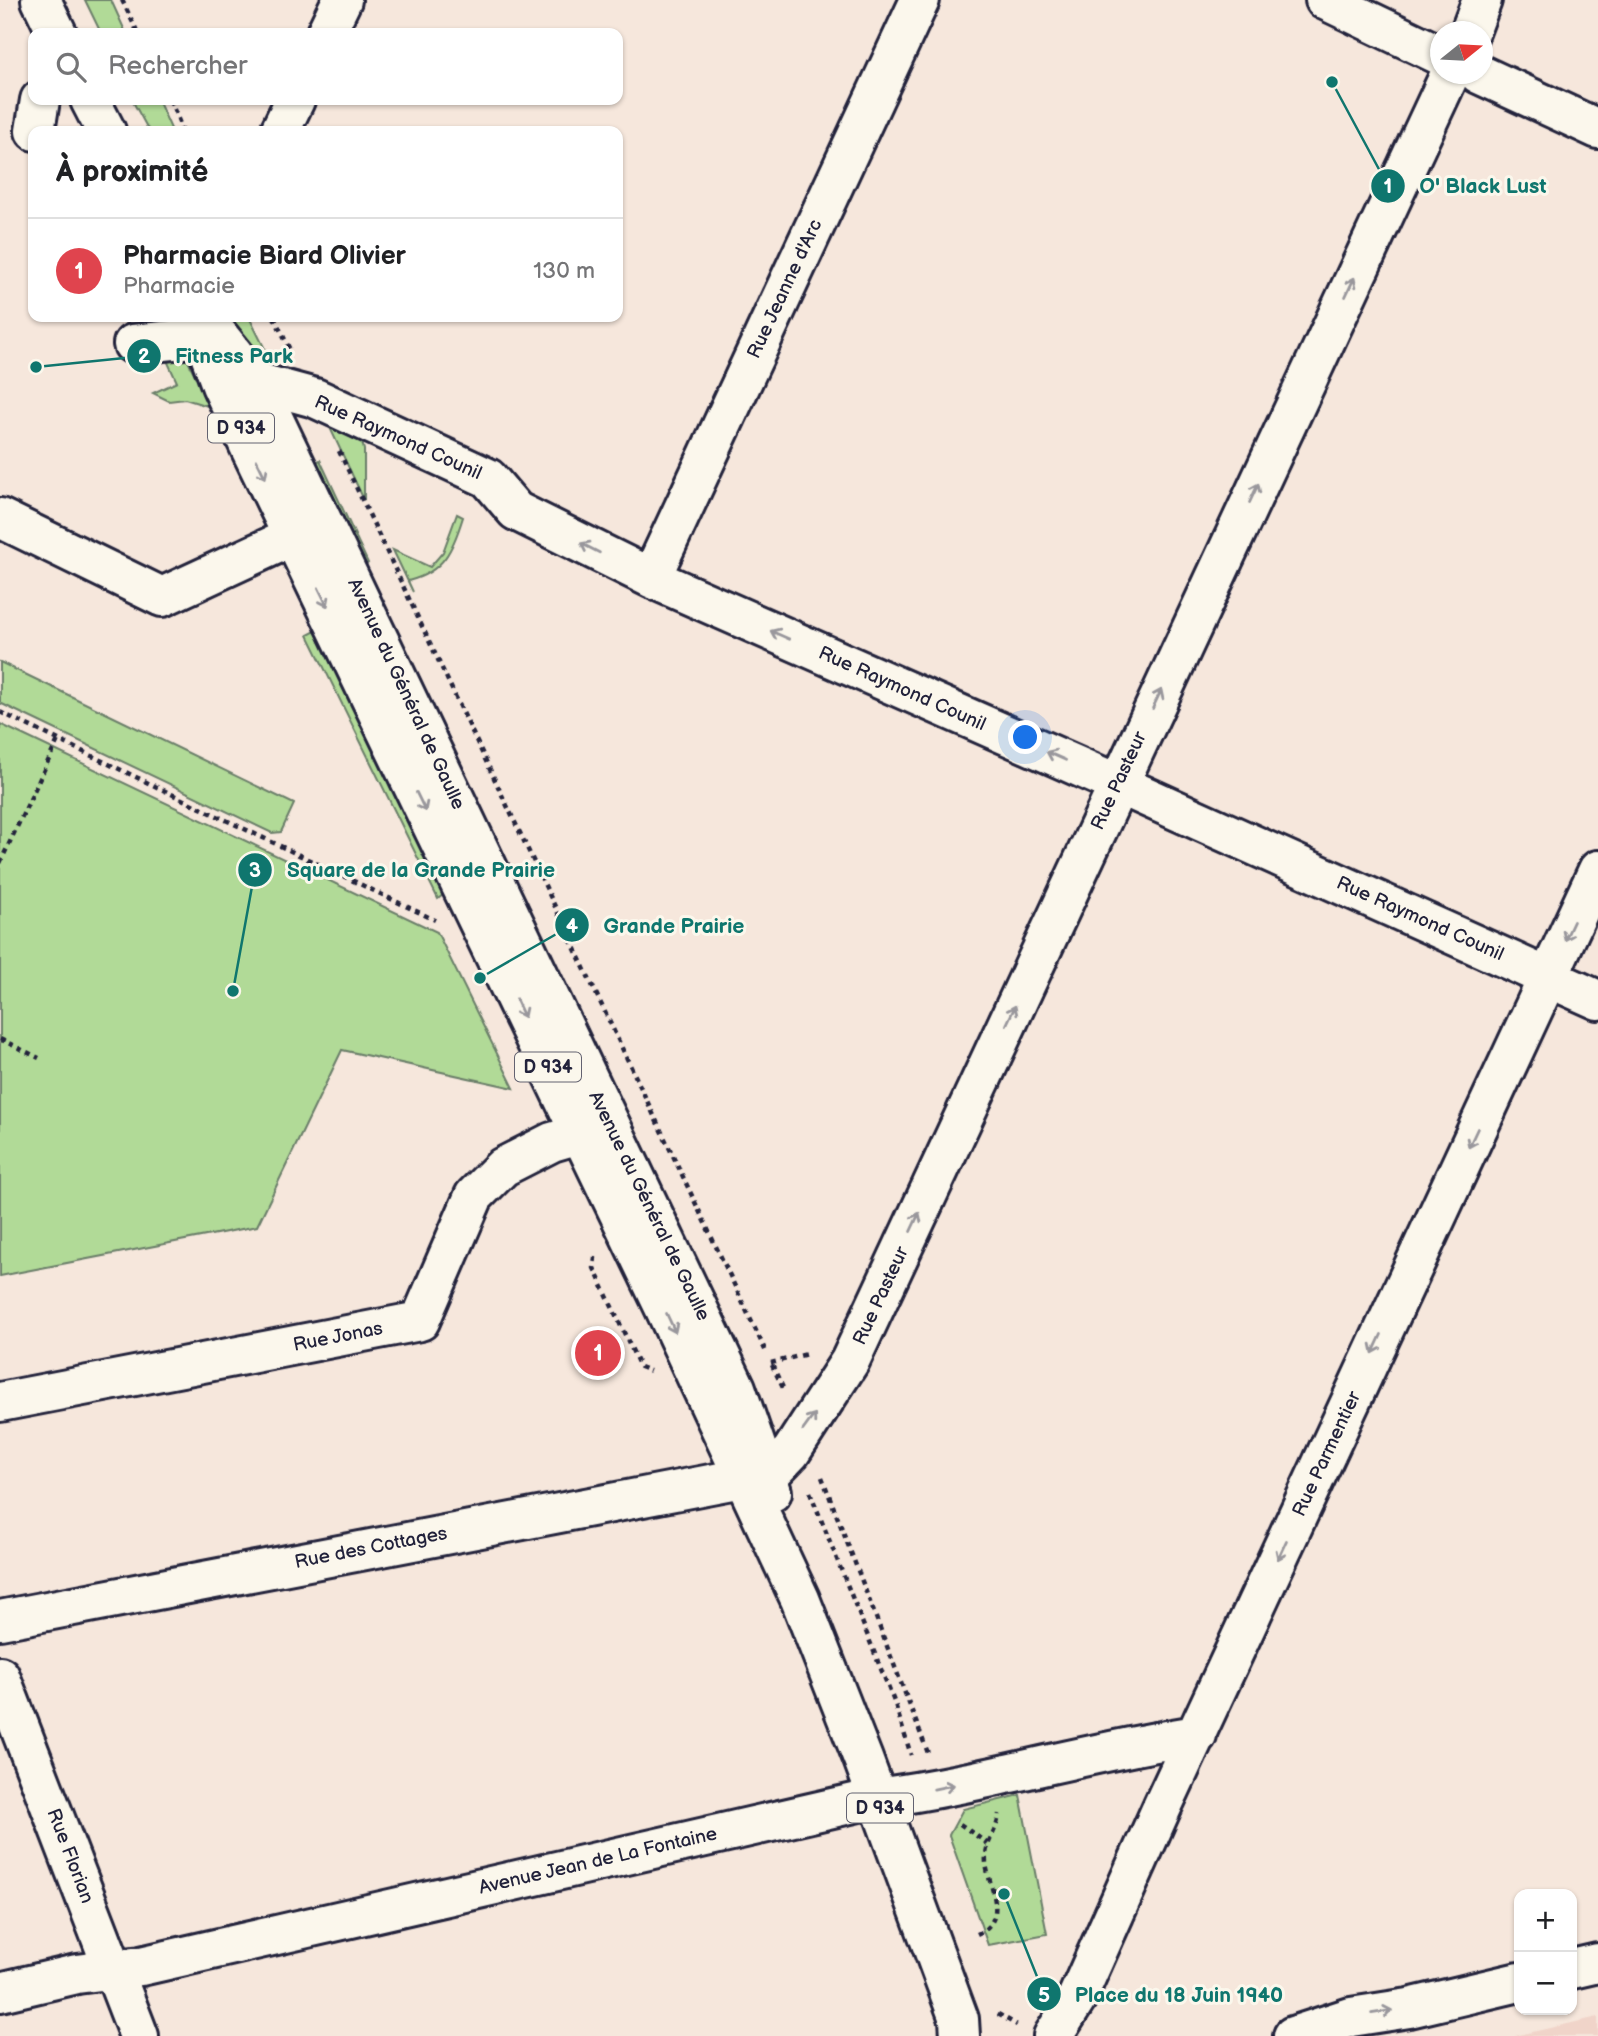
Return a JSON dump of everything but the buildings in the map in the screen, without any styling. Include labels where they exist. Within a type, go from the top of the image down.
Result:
[{"type":"street","points":[[328,28],[342,0]]},
{"type":"street","name":"Rue Jeanne d'Arc","points":[[650,578],[920,0]]},
{"type":"street","points":[[1325,0],[1430,50]]},
{"type":"street","points":[[1474,21],[1482,0]]},
{"type":"street","points":[[1493,80],[1598,129]]},
{"type":"street","name":"Rue Pasteur","points":[[755,1477],[791,1452],[850,1362],[1445,84]]},
{"type":"street","points":[[36,126],[39,105]]},
{"type":"street","points":[[93,105],[103,126]]},
{"type":"street","points":[[133,344],[200,324]]},
{"type":"street","name":"Avenue du Général de Gaulle","points":[[200,324],[256,382],[308,529],[579,1134],[755,1477],[965,2030]]},
{"type":"street","name":"Avenue du Général de Gaulle","points":[[200,324],[221,385],[308,529],[712,1336],[736,1388],[755,1477]]},
{"type":"street","name":"Rue Raymond Counil","points":[[256,382],[315,398],[488,478],[516,511],[650,578],[1118,783],[1598,1000]]},
{"type":"street","points":[[0,518],[162,597],[308,529]]},
{"type":"street","name":"Rue Parmentier","points":[[1053,2036],[1076,2000],[1196,1735],[1598,870]]},
{"type":"street","points":[[579,1134],[601,1142],[648,1239],[712,1336]]},
{"type":"street","name":"Rue Jonas","points":[[0,1402],[420,1321],[474,1196],[503,1167],[552,1142],[579,1134]]},
{"type":"street","name":"Rue des Cottages","points":[[0,1620],[755,1477]]},
{"type":"street","name":"Rue Florian","points":[[0,1676],[139,2036]]},
{"type":"street","name":"Avenue Jean de La Fontaine","points":[[0,1992],[77,1974],[114,1970],[876,1798],[939,1789],[1133,1744],[1196,1735]]},
{"type":"street","points":[[1577,1968],[1598,1963]]},
{"type":"street","points":[[1293,2036],[1351,2017],[1409,2008],[1514,1983]]},
{"type":"path","points":[[122,0],[136,28]]},
{"type":"path","points":[[172,105],[182,126]]},
{"type":"path","points":[[277,322],[315,398],[771,1363],[818,1353]]},
{"type":"path","points":[[0,712],[428,918],[446,922]]},
{"type":"path","points":[[0,863],[58,740]]},
{"type":"path","points":[[0,1039],[39,1058]]},
{"type":"path","points":[[820,1469],[933,1764]]},
{"type":"path","points":[[977,1934],[992,1919],[996,1908],[996,1896],[986,1864],[988,1844],[999,1821],[997,1775]]},
{"type":"path","points":[[956,1821],[988,1844]]},
{"type":"shaded area","points":[[1598,2017],[1598,2036],[1515,2036]]},
{"type":"green space","points":[[85,0],[111,0],[124,28],[99,28]]},
{"type":"green space","points":[[135,105],[160,105],[170,126],[146,126]]},
{"type":"green space","points":[[220,322],[252,322],[274,367],[249,361]]},
{"type":"green space","points":[[183,351],[211,407],[185,399],[169,401],[153,393],[177,382],[165,356]]},
{"type":"green space","points":[[325,417],[360,434],[364,450],[364,500]]},
{"type":"green space","points":[[320,460],[368,563],[358,569],[309,465]]},
{"type":"green space","points":[[457,514],[463,517],[451,549],[430,572],[408,581],[413,592],[393,550],[430,567],[443,552]]},
{"type":"green space","points":[[323,627],[450,889],[438,899],[308,635]]},
{"type":"green space","points":[[0,662],[294,804],[281,832],[272,833],[0,703]]},
{"type":"green space","points":[[0,724],[437,932],[514,1088],[342,1050],[257,1226],[0,1276]]},
{"type":"green space","points":[[1020,1795],[1047,1934],[988,1945],[949,1835],[963,1809]]},
{"type":"place","name":"O' Black Lust","points":[[1332,82]]},
{"type":"place","name":"Fitness Park","points":[[36,367]]},
{"type":"place","name":"Grande Prairie","points":[[480,978]]},
{"type":"place","name":"Square de la Grande Prairie","points":[[233,991]]},
{"type":"place","name":"Pharmacie Biard Olivier","points":[[598,1353]]},
{"type":"place","name":"Place du 18 Juin 1940","points":[[1004,1894]]}]
